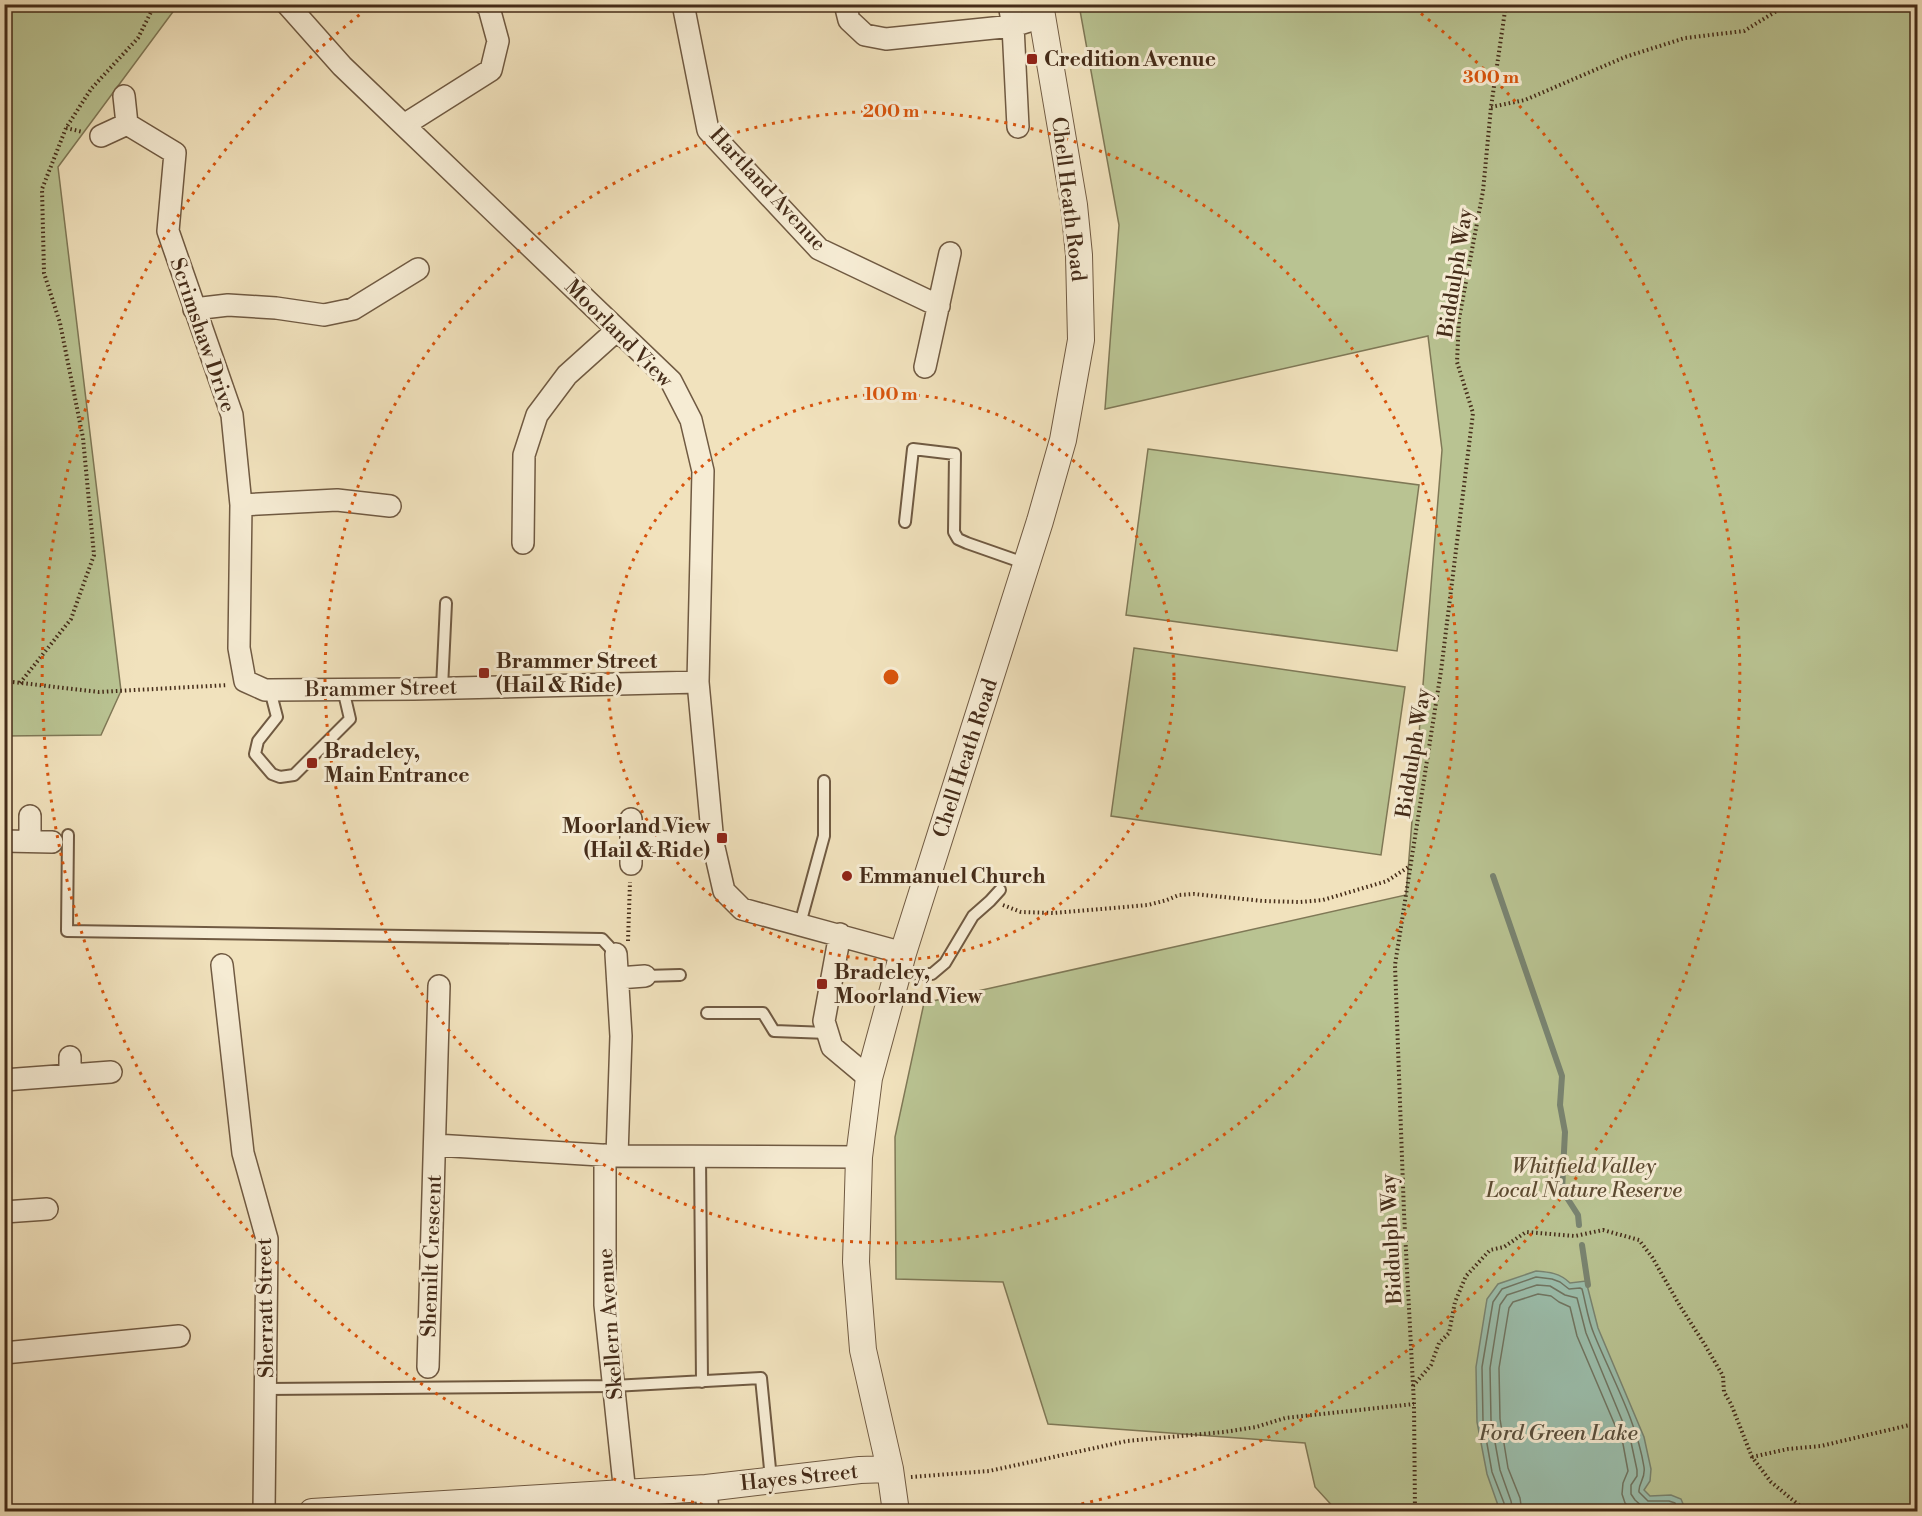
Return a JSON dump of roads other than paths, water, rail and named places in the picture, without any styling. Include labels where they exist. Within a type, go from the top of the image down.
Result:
[{"type":"street","name":"Moorland View","points":[[287,4],[342,66],[671,381],[691,420],[702,471],[698,682],[713,843],[724,891],[742,909],[840,934],[901,961]]},
{"type":"street","points":[[404,125],[491,70],[498,41],[489,8],[485,4]]},
{"type":"street","name":"Hartland Avenue","points":[[684,4],[708,130],[819,249],[939,306]]},
{"type":"street","points":[[845,4],[849,20],[865,35],[886,39],[1013,26],[1041,11]]},
{"type":"street","name":"Chell Heath Road","points":[[1009,4],[1013,26],[1018,127]]},
{"type":"street","name":"Chell Heath Road","points":[[897,1512],[891,1474],[862,1350],[856,1262],[859,1157],[869,1078],[901,961],[1027,564],[1063,440],[1081,340],[1079,255],[1074,205],[1041,11]]},
{"type":"street","points":[[101,136],[127,124],[124,96]]},
{"type":"street","name":"Scrimshaw Drive","points":[[127,124],[175,153],[168,231],[232,415],[241,505],[239,648],[256,685]]},
{"type":"street","points":[[925,368],[950,253]]},
{"type":"street","points":[[194,309],[228,305],[276,308],[324,315],[353,309],[418,269]]},
{"type":"street","points":[[523,543],[524,455],[537,415],[567,375],[617,330]]},
{"type":"street","points":[[241,505],[337,500],[390,506]]},
{"type":"street","name":"Brammer Street","points":[[256,685],[343,689],[698,682]]},
{"type":"street","points":[[30,816],[30,841]]},
{"type":"street","points":[[631,819],[631,864]]},
{"type":"street","points":[[4,842],[60,838]]},
{"type":"street","points":[[631,841],[713,843]]},
{"type":"street","points":[[840,934],[824,1021],[832,1047],[869,1078]]},
{"type":"street","name":"Skellern Avenue","points":[[616,954],[621,1036],[611,1155],[605,1305],[625,1494]]},
{"type":"street","name":"Sherratt Street","points":[[222,965],[243,1153],[267,1239],[264,1512]]},
{"type":"street","points":[[618,978],[645,976]]},
{"type":"street","name":"Shemilt Crescent","points":[[428,1367],[439,986]]},
{"type":"street","points":[[4,1080],[70,1066],[111,1072]]},
{"type":"street","name":"Shemilt Crescent","points":[[435,1145],[611,1155],[859,1157]]},
{"type":"street","points":[[4,1212],[47,1209]]},
{"type":"street","points":[[4,1353],[180,1335]]},
{"type":"street","name":"Hayes Street","points":[[312,1512],[625,1494],[707,1500],[771,1479],[860,1470],[891,1474]]},
{"type":"lane","points":[[906,522],[913,449],[955,454],[954,532],[958,539],[1027,564]]},
{"type":"lane","points":[[442,688],[446,603]]},
{"type":"lane","points":[[256,685],[276,717],[258,741],[255,754],[272,774],[280,777],[294,775],[350,719],[343,689]]},
{"type":"lane","points":[[800,924],[824,836],[824,781]]},
{"type":"lane","points":[[60,838],[68,930],[602,939],[616,954]]},
{"type":"lane","points":[[901,961],[917,974],[932,974],[945,963],[973,916],[1000,890]]},
{"type":"lane","points":[[645,976],[680,975]]},
{"type":"lane","points":[[707,1013],[764,1013],[774,1031],[828,1033]]},
{"type":"lane","points":[[700,1156],[702,1382]]},
{"type":"lane","points":[[266,1389],[613,1386],[760,1378],[771,1479]]},
{"type":"water","name":"Ford Green Lake","points":[[1536,1271],[1558,1275],[1570,1283],[1586,1281],[1598,1328],[1644,1437],[1651,1469],[1650,1481],[1644,1490],[1650,1496],[1671,1495],[1681,1499],[1686,1511],[1500,1511],[1487,1474],[1477,1422],[1476,1367],[1487,1299],[1498,1284]]},
{"type":"waterway","points":[[1493,876],[1562,1076],[1560,1105],[1565,1132],[1562,1190],[1578,1215],[1579,1225]]},
{"type":"waterway","points":[[1582,1245],[1588,1285]]},
{"type":"place","name":"Credition Avenue","points":[[1032,59]]},
{"type":"place","name":"Brammer Street (Hail & Ride)","points":[[484,673]]},
{"type":"place","name":"Bradeley, Main Entrance","points":[[312,763]]},
{"type":"place","name":"Moorland View (Hail & Ride)","points":[[722,838]]},
{"type":"place","name":"Emmanuel Church","points":[[847,876]]},
{"type":"place","name":"Bradeley, Moorland View","points":[[822,984]]},
{"type":"park label","name":"Whitfield Valley Local Nature Reserve","points":[[1584,1178]]}]
